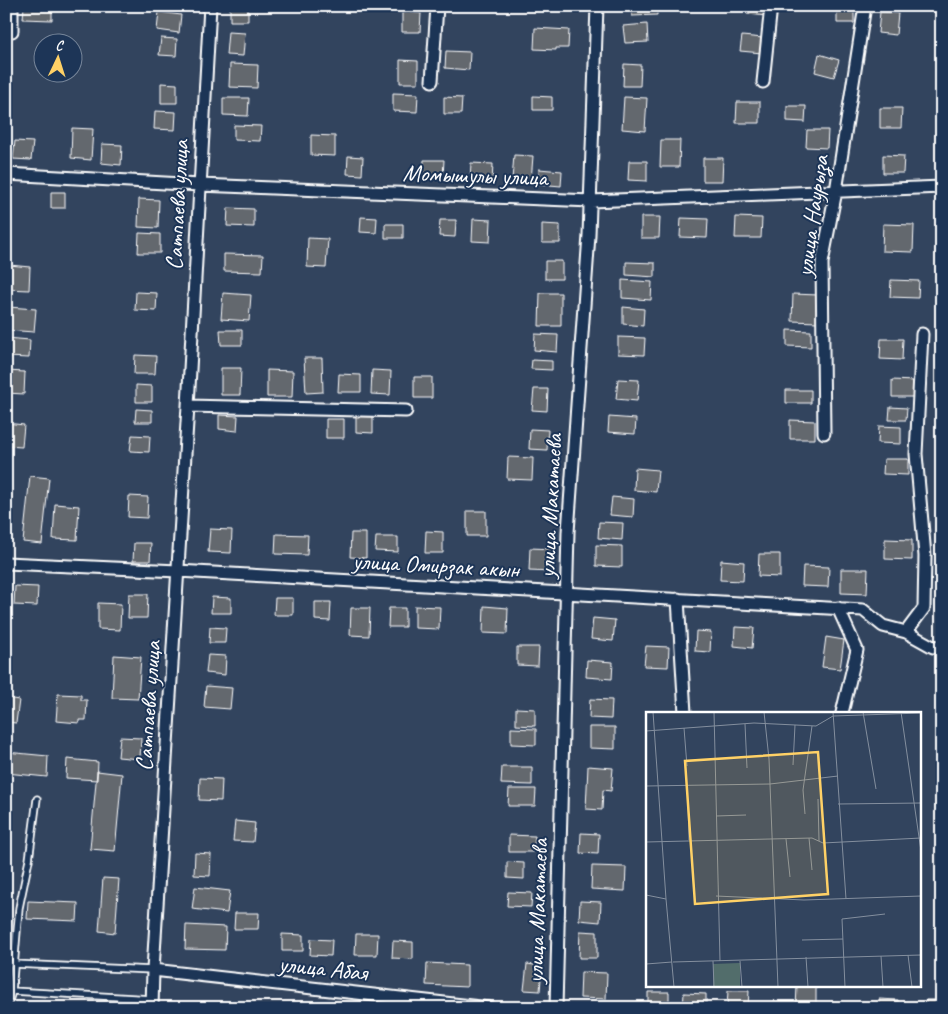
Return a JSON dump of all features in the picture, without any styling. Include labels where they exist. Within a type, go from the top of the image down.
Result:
[{"type":"street","points":[[12,6],[12,31]]},
{"type":"street","name":"Сатпаева улица","points":[[152,1003],[210,6]]},
{"type":"street","points":[[432,81],[437,6]]},
{"type":"street","name":"улица Макатаева","points":[[556,1008],[568,532],[591,201],[597,6]]},
{"type":"street","points":[[763,82],[771,6]]},
{"type":"street","name":"улица Наурыза","points":[[824,433],[822,263],[836,191],[865,6]]},
{"type":"street","name":"Момышулы улица","points":[[6,174],[200,185],[591,201],[942,187]]},
{"type":"street","points":[[906,632],[924,608],[925,556],[916,454],[922,334]]},
{"type":"street","points":[[188,406],[406,411]]},
{"type":"street","name":"улица Омирзак акын","points":[[6,563],[863,610],[883,626],[906,632],[934,647],[942,646]]},
{"type":"street","points":[[678,600],[685,712]]},
{"type":"street","points":[[838,608],[856,650],[842,712]]},
{"type":"street","name":"улица Абая","points":[[153,970],[489,1008]]},
{"type":"lane","points":[[6,1008],[12,991],[18,908],[29,860],[37,799]]},
{"type":"lane","points":[[13,964],[153,970]]},
{"type":"lane","points":[[12,991],[152,1003]]},
{"type":"building","points":[[24,6],[52,6],[52,20],[23,19]]},
{"type":"building","points":[[230,6],[248,6],[248,21],[230,21]]},
{"type":"building","points":[[553,6],[570,6],[570,11],[553,11]]},
{"type":"building","points":[[632,6],[657,6],[657,15],[632,16]]},
{"type":"building","points":[[748,6],[768,6],[767,16],[747,14]]},
{"type":"building","points":[[837,10],[854,10],[854,23],[837,23]]},
{"type":"building","points":[[159,12],[181,15],[179,33],[157,30]]},
{"type":"building","points":[[402,12],[421,13],[420,32],[402,32]]},
{"type":"building","points":[[880,12],[898,13],[896,35],[878,33]]},
{"type":"building","points":[[647,24],[648,42],[625,43],[623,26]]},
{"type":"building","points":[[535,28],[569,30],[568,48],[556,48],[556,50],[534,49]]},
{"type":"building","points":[[228,32],[245,33],[243,56],[226,55]]},
{"type":"building","points":[[742,36],[763,38],[762,53],[740,51]]},
{"type":"building","points":[[161,38],[177,39],[176,56],[159,55]]},
{"type":"building","points":[[446,51],[470,52],[469,70],[445,68]]},
{"type":"building","points":[[819,54],[839,60],[834,77],[815,72]]},
{"type":"building","points":[[400,60],[418,61],[418,83],[400,83]]},
{"type":"building","points":[[230,64],[258,65],[257,88],[229,87]]},
{"type":"building","points":[[624,64],[641,65],[640,86],[623,86]]},
{"type":"building","points":[[161,83],[177,84],[177,103],[161,103]]},
{"type":"building","points":[[393,93],[418,94],[417,112],[393,111]]},
{"type":"building","points":[[533,96],[552,97],[552,110],[533,110]]},
{"type":"building","points":[[444,97],[462,98],[461,114],[444,114]]},
{"type":"building","points":[[624,97],[647,98],[645,131],[622,129]]},
{"type":"building","points":[[223,98],[249,98],[248,116],[223,115]]},
{"type":"building","points":[[737,102],[760,102],[760,123],[736,123]]},
{"type":"building","points":[[787,106],[806,106],[805,122],[787,121]]},
{"type":"building","points":[[880,108],[902,108],[901,128],[880,128]]},
{"type":"building","points":[[155,111],[176,112],[175,130],[154,129]]},
{"type":"building","points":[[234,125],[261,126],[260,141],[234,140]]},
{"type":"building","points":[[72,128],[93,129],[91,160],[71,158]]},
{"type":"building","points":[[807,130],[828,130],[827,148],[806,147]]},
{"type":"building","points":[[311,135],[335,136],[335,156],[311,155]]},
{"type":"building","points":[[661,140],[680,140],[679,167],[660,167]]},
{"type":"building","points":[[15,141],[33,142],[31,160],[13,159]]},
{"type":"building","points":[[102,144],[122,145],[121,165],[101,163]]},
{"type":"building","points":[[514,155],[533,156],[531,181],[512,180]]},
{"type":"building","points":[[883,155],[904,156],[903,173],[883,173]]},
{"type":"building","points":[[348,156],[363,157],[362,175],[347,174]]},
{"type":"building","points":[[703,158],[723,158],[722,181],[703,181]]},
{"type":"building","points":[[424,160],[444,160],[443,177],[423,177]]},
{"type":"building","points":[[629,161],[647,161],[647,181],[628,180]]},
{"type":"building","points":[[471,163],[493,164],[492,182],[470,180]]},
{"type":"building","points":[[539,169],[562,171],[561,186],[538,184]]},
{"type":"building","points":[[51,192],[65,192],[65,208],[51,208]]},
{"type":"building","points":[[139,199],[159,200],[158,228],[138,227]]},
{"type":"building","points":[[228,208],[254,209],[254,227],[227,226]]},
{"type":"building","points":[[361,217],[377,218],[376,233],[360,232]]},
{"type":"building","points":[[641,217],[660,217],[659,238],[641,238]]},
{"type":"building","points":[[736,217],[762,218],[761,238],[735,238]]},
{"type":"building","points":[[681,218],[708,219],[707,238],[680,237]]},
{"type":"building","points":[[473,219],[491,220],[490,242],[472,241]]},
{"type":"building","points":[[440,220],[456,220],[455,237],[439,236]]},
{"type":"building","points":[[385,224],[403,224],[403,238],[385,238]]},
{"type":"building","points":[[542,224],[560,225],[560,243],[542,243]]},
{"type":"building","points":[[883,224],[914,225],[913,252],[882,251]]},
{"type":"building","points":[[139,233],[160,234],[160,253],[138,253]]},
{"type":"building","points":[[308,238],[328,239],[326,268],[307,267]]},
{"type":"building","points":[[224,254],[263,255],[262,272],[224,271]]},
{"type":"building","points":[[545,261],[562,261],[562,279],[545,279]]},
{"type":"building","points":[[626,262],[655,263],[655,277],[626,275]]},
{"type":"building","points":[[9,265],[30,267],[29,290],[7,289]]},
{"type":"building","points":[[622,280],[652,282],[651,300],[622,298]]},
{"type":"building","points":[[891,280],[919,281],[918,298],[890,297]]},
{"type":"building","points":[[136,292],[157,293],[156,311],[135,310]]},
{"type":"building","points":[[223,293],[251,295],[249,321],[221,319]]},
{"type":"building","points":[[540,293],[561,293],[561,326],[539,326]]},
{"type":"building","points":[[793,294],[818,295],[817,322],[792,321]]},
{"type":"building","points":[[8,307],[36,309],[34,332],[6,330]]},
{"type":"building","points":[[623,307],[644,309],[643,326],[623,324]]},
{"type":"building","points":[[220,330],[242,330],[242,345],[221,345]]},
{"type":"building","points":[[787,330],[811,331],[811,347],[787,346]]},
{"type":"building","points":[[535,334],[558,335],[557,352],[534,350]]},
{"type":"building","points":[[618,337],[645,338],[644,355],[618,354]]},
{"type":"building","points":[[6,338],[30,340],[29,358],[6,357]]},
{"type":"building","points":[[881,339],[903,339],[902,360],[880,359]]},
{"type":"building","points":[[135,355],[156,356],[155,374],[134,374]]},
{"type":"building","points":[[304,358],[322,358],[323,392],[306,393]]},
{"type":"building","points":[[532,360],[552,361],[552,370],[531,369]]},
{"type":"building","points":[[221,368],[241,368],[240,395],[221,395]]},
{"type":"building","points":[[267,370],[293,371],[292,397],[267,397]]},
{"type":"building","points":[[372,370],[391,371],[390,395],[371,394]]},
{"type":"building","points":[[6,371],[25,372],[24,394],[6,393]]},
{"type":"building","points":[[339,374],[361,375],[361,392],[338,392]]},
{"type":"building","points":[[414,377],[432,377],[432,398],[414,398]]},
{"type":"building","points":[[618,379],[639,380],[637,401],[616,399]]},
{"type":"building","points":[[892,380],[914,381],[914,397],[892,397]]},
{"type":"building","points":[[136,385],[152,386],[152,402],[136,402]]},
{"type":"building","points":[[534,389],[548,389],[547,411],[532,410]]},
{"type":"building","points":[[786,390],[811,390],[811,403],[786,403]]},
{"type":"building","points":[[890,407],[907,408],[906,420],[889,420]]},
{"type":"building","points":[[136,409],[152,410],[152,422],[135,422]]},
{"type":"building","points":[[219,415],[238,416],[237,431],[219,429]]},
{"type":"building","points":[[356,416],[373,416],[373,433],[356,432]]},
{"type":"building","points":[[609,417],[636,419],[635,434],[608,432]]},
{"type":"building","points":[[326,419],[344,419],[344,438],[326,438]]},
{"type":"building","points":[[790,420],[815,421],[815,439],[790,439]]},
{"type":"building","points":[[6,423],[24,425],[22,447],[6,446]]},
{"type":"building","points":[[879,426],[901,427],[901,444],[878,443]]},
{"type":"building","points":[[530,429],[548,430],[547,450],[529,449]]},
{"type":"building","points":[[132,435],[150,436],[149,452],[130,451]]},
{"type":"building","points":[[508,457],[533,458],[532,480],[507,479]]},
{"type":"building","points":[[884,459],[908,459],[908,475],[883,474]]},
{"type":"building","points":[[635,468],[658,470],[656,492],[634,490]]},
{"type":"building","points":[[30,476],[49,478],[42,544],[23,542]]},
{"type":"building","points":[[129,496],[148,497],[147,518],[128,517]]},
{"type":"building","points":[[612,497],[634,499],[633,517],[610,515]]},
{"type":"building","points":[[55,504],[79,506],[77,540],[53,539]]},
{"type":"building","points":[[467,511],[486,511],[486,536],[467,536]]},
{"type":"building","points":[[599,522],[623,523],[622,540],[598,538]]},
{"type":"building","points":[[210,529],[232,530],[231,553],[208,552]]},
{"type":"building","points":[[426,531],[443,532],[443,553],[425,553]]},
{"type":"building","points":[[351,533],[366,533],[366,558],[350,557]]},
{"type":"building","points":[[276,534],[308,535],[307,555],[275,554]]},
{"type":"building","points":[[376,537],[398,537],[398,552],[375,551]]},
{"type":"building","points":[[885,539],[912,540],[912,560],[885,559]]},
{"type":"building","points":[[134,543],[151,543],[150,561],[133,561]]},
{"type":"building","points":[[596,545],[622,546],[622,567],[596,566]]},
{"type":"building","points":[[530,548],[554,549],[553,572],[529,571]]},
{"type":"building","points":[[759,554],[780,554],[780,577],[758,576]]},
{"type":"building","points":[[721,560],[744,562],[743,581],[720,580]]},
{"type":"building","points":[[803,566],[829,567],[828,587],[802,586]]},
{"type":"building","points":[[841,569],[868,569],[867,594],[841,593]]},
{"type":"building","points":[[15,586],[38,587],[37,606],[14,605]]},
{"type":"building","points":[[129,594],[148,594],[147,618],[128,618]]},
{"type":"building","points":[[212,597],[231,598],[231,613],[211,613]]},
{"type":"building","points":[[275,598],[293,598],[293,615],[274,615]]},
{"type":"building","points":[[315,602],[331,602],[330,621],[315,620]]},
{"type":"building","points":[[98,603],[121,604],[120,630],[98,629]]},
{"type":"building","points":[[415,606],[440,607],[439,629],[415,628]]},
{"type":"building","points":[[484,606],[508,608],[507,634],[483,633]]},
{"type":"building","points":[[351,608],[370,608],[369,636],[350,635]]},
{"type":"building","points":[[389,608],[405,608],[405,627],[388,627]]},
{"type":"building","points":[[593,618],[615,620],[613,641],[591,639]]},
{"type":"building","points":[[210,627],[226,628],[225,643],[209,643]]},
{"type":"building","points":[[735,627],[754,628],[752,648],[734,646]]},
{"type":"building","points":[[696,631],[711,632],[710,652],[695,651]]},
{"type":"building","points":[[826,637],[844,640],[840,669],[822,667]]},
{"type":"building","points":[[646,646],[669,647],[668,667],[644,666]]},
{"type":"building","points":[[517,647],[539,647],[538,666],[517,665]]},
{"type":"building","points":[[114,655],[141,657],[138,699],[112,698]]},
{"type":"building","points":[[208,655],[226,656],[225,675],[206,673]]},
{"type":"building","points":[[587,660],[613,662],[612,679],[586,677]]},
{"type":"building","points":[[206,686],[232,688],[230,709],[204,707]]},
{"type":"building","points":[[58,694],[81,695],[81,700],[87,700],[86,720],[79,720],[79,723],[56,721]]},
{"type":"building","points":[[6,698],[19,700],[16,723],[6,722]]},
{"type":"building","points":[[590,699],[612,700],[611,719],[589,718]]},
{"type":"building","points":[[516,708],[535,709],[535,726],[516,725]]},
{"type":"building","points":[[589,727],[615,727],[615,749],[589,748]]},
{"type":"building","points":[[511,728],[536,729],[536,745],[511,744]]},
{"type":"building","points":[[120,737],[141,738],[140,759],[118,757]]},
{"type":"building","points":[[6,752],[48,756],[47,777],[6,773]]},
{"type":"building","points":[[67,759],[98,762],[97,780],[66,778]]},
{"type":"building","points":[[588,766],[613,768],[611,791],[603,790],[602,810],[586,809]]},
{"type":"building","points":[[502,767],[532,767],[532,785],[501,784]]},
{"type":"building","points":[[97,771],[122,774],[115,851],[90,849]]},
{"type":"building","points":[[200,778],[222,779],[221,801],[199,800]]},
{"type":"building","points":[[509,789],[536,789],[535,806],[508,806]]},
{"type":"building","points":[[235,821],[255,823],[253,842],[233,841]]},
{"type":"building","points":[[581,833],[599,834],[598,854],[580,853]]},
{"type":"building","points":[[509,835],[535,836],[534,852],[509,852]]},
{"type":"building","points":[[195,853],[211,854],[210,876],[194,875]]},
{"type":"building","points":[[507,862],[524,863],[524,879],[507,878]]},
{"type":"building","points":[[592,866],[626,867],[625,891],[591,889]]},
{"type":"building","points":[[103,878],[119,879],[115,933],[99,931]]},
{"type":"building","points":[[195,887],[230,891],[227,913],[192,909]]},
{"type":"building","points":[[508,892],[532,893],[531,907],[507,906]]},
{"type":"building","points":[[28,901],[78,903],[77,921],[27,919]]},
{"type":"building","points":[[580,901],[601,902],[600,922],[579,920]]},
{"type":"building","points":[[235,913],[259,913],[258,929],[234,929]]},
{"type":"building","points":[[186,925],[226,927],[225,950],[185,949]]},
{"type":"building","points":[[580,931],[597,932],[597,958],[579,958]]},
{"type":"building","points":[[282,934],[303,935],[303,951],[282,951]]},
{"type":"building","points":[[356,934],[378,934],[377,955],[355,955]]},
{"type":"building","points":[[311,939],[332,940],[331,956],[310,955]]},
{"type":"building","points":[[393,941],[413,942],[413,959],[392,958]]},
{"type":"building","points":[[427,963],[467,965],[467,987],[426,985]]},
{"type":"building","points":[[527,964],[542,966],[540,991],[524,990]]},
{"type":"building","points":[[581,972],[607,973],[606,999],[580,998]]},
{"type":"building","points":[[797,986],[816,986],[816,1008],[796,1008]]},
{"type":"building","points":[[728,991],[749,991],[748,1008],[727,1008]]},
{"type":"building","points":[[648,992],[669,992],[669,1008],[648,1008]]},
{"type":"building","points":[[684,993],[706,994],[706,1008],[683,1008]]},
{"type":"building","points":[[879,999],[898,1000],[898,1008],[879,1008]]},
{"type":"building","points":[[926,1000],[942,1000],[942,1008],[926,1008]]},
{"type":"building","points":[[842,1004],[865,1005],[864,1008],[842,1008]]}]
